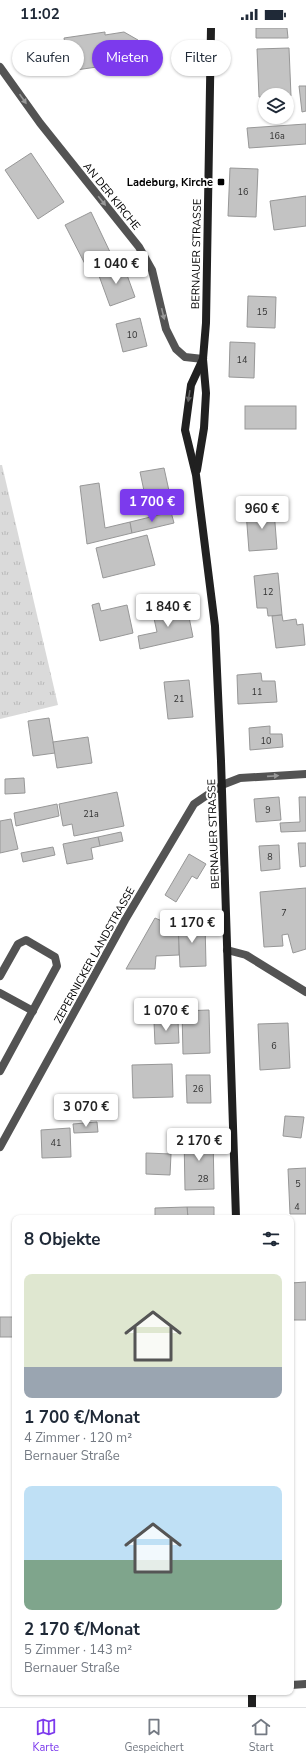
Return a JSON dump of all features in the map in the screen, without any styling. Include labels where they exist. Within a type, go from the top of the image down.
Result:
[{"type":"main road","name":"BERNAUER STRASSE","points":[[196,475],[204,428],[206,393],[203,359],[206,323],[211,28]]},
{"type":"main road","name":"BERNAUER STRASSE","points":[[203,359],[191,385],[185,420],[185,430],[196,475],[215,626],[222,785],[236,1215]]},
{"type":"main road","points":[[252,1695],[252,1707]]},
{"type":"street","name":"AN DER KIRCHE","points":[[0,67],[40,123],[139,247],[152,270],[166,329],[176,349],[185,357],[203,359]]},
{"type":"street","name":"ZEPERNICKER LANDSTRASSE","points":[[0,1147],[125,920],[194,804],[222,785],[240,778],[306,774]]},
{"type":"street","points":[[0,976],[18,944],[26,940],[55,957],[57,966],[0,1071]]},
{"type":"street","points":[[227,950],[246,955],[306,992]]},
{"type":"street","points":[[0,993],[33,1011]]},
{"type":"street","points":[[294,1685],[306,1684]]},
{"type":"green space","points":[[0,465],[2,465],[58,705],[0,719]]},
{"type":"building","points":[[256,28],[287,28],[288,38],[256,38]]},
{"type":"building","points":[[105,32],[105,35],[124,32],[138,40],[92,40],[92,68],[84,69],[84,40],[64,40],[64,38]]},
{"type":"building","points":[[289,48],[291,88],[259,88],[257,49]]},
{"type":"building","points":[[299,86],[306,86],[306,111],[302,112]]},
{"type":"building","points":[[306,124],[306,144],[249,148],[247,128]]},
{"type":"building","points":[[31,153],[64,202],[38,219],[5,170]]},
{"type":"building","points":[[230,168],[258,169],[256,217],[228,216]]},
{"type":"building","points":[[306,196],[306,226],[274,230],[270,201]]},
{"type":"building","points":[[91,212],[110,252],[85,264],[65,225]]},
{"type":"building","points":[[123,264],[135,297],[110,306],[98,273]]},
{"type":"building","points":[[248,296],[276,297],[275,328],[247,327]]},
{"type":"building","points":[[140,318],[147,346],[123,352],[116,324]]},
{"type":"building","points":[[230,342],[255,343],[254,378],[229,377]]},
{"type":"building","points":[[245,406],[296,406],[296,429],[245,429]]},
{"type":"building","points":[[164,468],[171,500],[147,505],[140,472]]},
{"type":"building","points":[[99,483],[105,528],[130,522],[132,533],[87,544],[80,486]]},
{"type":"building","points":[[274,510],[277,549],[249,551],[246,512]]},
{"type":"building","points":[[171,512],[174,523],[132,533],[130,522]]},
{"type":"building","points":[[147,535],[155,565],[103,578],[96,548]]},
{"type":"building","points":[[278,573],[282,615],[268,616],[267,608],[257,608],[254,576]]},
{"type":"building","points":[[99,603],[101,611],[127,605],[133,633],[100,641],[92,605]]},
{"type":"building","points":[[187,607],[193,637],[140,649],[138,636],[157,632],[153,614]]},
{"type":"building","points":[[282,615],[283,621],[296,619],[297,625],[303,624],[305,645],[276,648],[272,616]]},
{"type":"building","points":[[261,673],[262,681],[275,681],[277,702],[238,704],[237,675]]},
{"type":"building","points":[[189,680],[193,717],[168,719],[164,682]]},
{"type":"building","points":[[49,718],[55,753],[33,756],[28,721]]},
{"type":"building","points":[[270,726],[270,734],[282,734],[283,747],[250,750],[249,728]]},
{"type":"building","points":[[88,737],[92,763],[57,768],[53,742]]},
{"type":"building","points":[[24,778],[25,793],[5,794],[5,779]]},
{"type":"building","points":[[117,792],[124,826],[74,836],[72,824],[63,826],[59,804]]},
{"type":"building","points":[[279,797],[281,820],[256,822],[254,799]]},
{"type":"building","points":[[299,797],[306,797],[306,831],[281,832],[280,823],[300,822]]},
{"type":"building","points":[[57,804],[59,816],[16,826],[14,813]]},
{"type":"building","points":[[11,819],[18,849],[0,853],[0,821]]},
{"type":"building","points":[[121,832],[123,841],[100,846],[98,837]]},
{"type":"building","points":[[98,837],[100,846],[91,848],[93,859],[67,864],[63,844]]},
{"type":"building","points":[[298,843],[306,843],[306,866],[300,867]]},
{"type":"building","points":[[279,845],[280,869],[261,871],[259,846]]},
{"type":"building","points":[[53,847],[55,855],[23,862],[21,853]]},
{"type":"building","points":[[189,854],[206,864],[197,879],[192,876],[176,902],[165,895]]},
{"type":"building","points":[[306,888],[306,949],[293,953],[288,934],[282,935],[283,946],[264,947],[260,892]]},
{"type":"building","points":[[155,918],[162,921],[162,934],[179,934],[179,955],[156,956],[155,969],[126,969]]},
{"type":"building","points":[[205,922],[206,966],[180,967],[178,923]]},
{"type":"building","points":[[209,1010],[210,1053],[183,1054],[182,1011]]},
{"type":"building","points":[[178,1021],[179,1043],[155,1044],[154,1022]]},
{"type":"building","points":[[288,1023],[290,1068],[260,1070],[258,1024]]},
{"type":"building","points":[[172,1064],[173,1097],[133,1098],[132,1065]]},
{"type":"building","points":[[186,1075],[210,1075],[211,1103],[187,1103]]},
{"type":"building","points":[[285,1116],[304,1117],[301,1138],[283,1136]]},
{"type":"building","points":[[97,1122],[98,1132],[74,1133],[73,1124]]},
{"type":"building","points":[[70,1128],[71,1157],[42,1158],[41,1130]]},
{"type":"building","points":[[213,1134],[214,1189],[185,1190],[184,1135]]},
{"type":"building","points":[[146,1153],[171,1154],[170,1175],[146,1174]]},
{"type":"building","points":[[306,1168],[306,1214],[290,1214],[288,1169]]},
{"type":"building","points":[[187,1207],[214,1207],[214,1215],[188,1215]]},
{"type":"building","points":[[187,1207],[188,1215],[155,1215],[155,1208]]},
{"type":"building","points":[[306,1282],[306,1320],[294,1320],[294,1283]]},
{"type":"building","points":[[0,1317],[12,1317],[12,1337],[0,1337]]},
{"type":"place","name":"Ladeburg, Kirche","points":[[221,182]]}]
